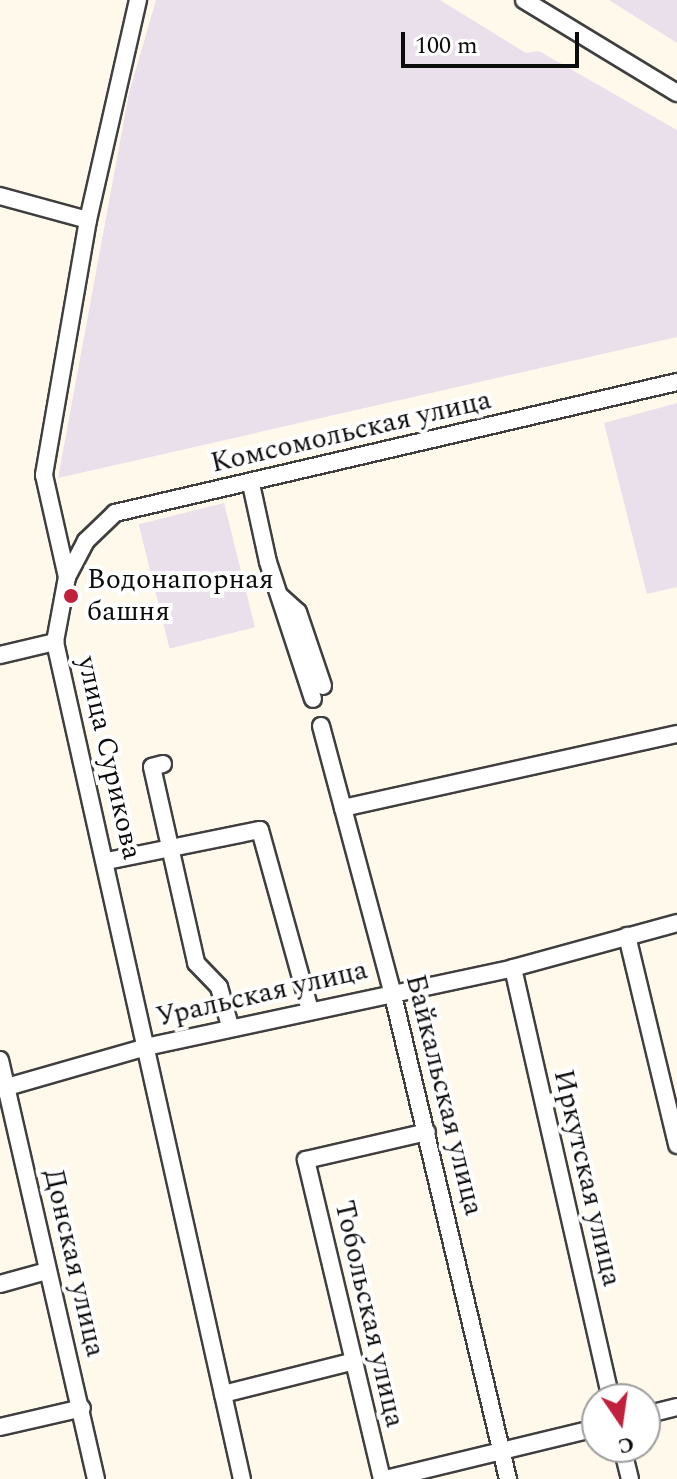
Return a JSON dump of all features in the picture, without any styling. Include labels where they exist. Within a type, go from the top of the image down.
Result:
[{"type":"street","name":"улица Сурикова","points":[[138,0],[88,220],[44,475],[67,577],[55,642],[107,861],[242,1479]]},
{"type":"street","points":[[524,0],[677,93]]},
{"type":"street","points":[[0,196],[88,220]]},
{"type":"street","name":"Комсомольская улица","points":[[67,577],[86,541],[115,513],[251,484],[677,382]]},
{"type":"street","points":[[251,484],[279,595],[318,692]]},
{"type":"street","points":[[0,655],[55,642]]},
{"type":"street","name":"Байкальская улица","points":[[321,726],[392,991],[508,1479]]},
{"type":"street","points":[[343,808],[677,734]]},
{"type":"street","points":[[163,764],[152,767],[196,963],[219,987],[230,1026]]},
{"type":"street","points":[[107,861],[260,830],[310,1010]]},
{"type":"street","name":"Уральская улица","points":[[3,1088],[230,1026],[513,968],[677,923]]},
{"type":"street","points":[[627,936],[677,1145]]},
{"type":"street","name":"Иркутская улица","points":[[513,968],[607,1383]]},
{"type":"street","name":"Донская улица","points":[[0,1060],[3,1088],[82,1408],[96,1479]]},
{"type":"street","name":"Тобольская улица","points":[[384,1479],[306,1160],[427,1132]]},
{"type":"street","points":[[0,1284],[47,1271]]},
{"type":"street","points":[[223,1394],[354,1361]]},
{"type":"street","points":[[0,1427],[82,1408]]},
{"type":"street","points":[[384,1479],[581,1432]]},
{"type":"shaded area","points":[[156,0],[440,0],[526,53],[539,51],[677,130],[677,337],[58,478],[129,93]]},
{"type":"shaded area","points":[[609,0],[677,0],[677,43]]},
{"type":"shaded area","points":[[677,403],[677,587],[647,594],[604,423]]},
{"type":"shaded area","points":[[224,503],[255,627],[170,648],[139,524]]},
{"type":"place","name":"Водонапорная башня","points":[[71,596]]}]
